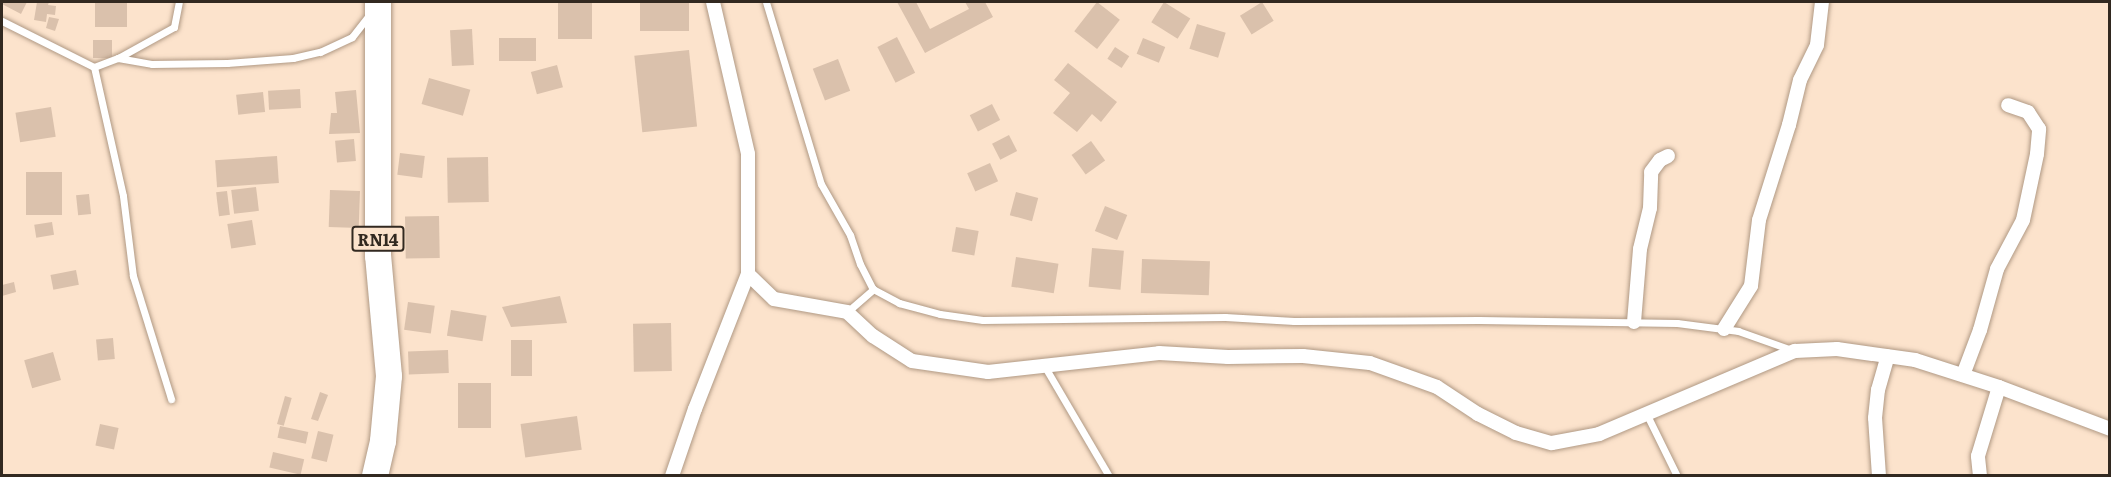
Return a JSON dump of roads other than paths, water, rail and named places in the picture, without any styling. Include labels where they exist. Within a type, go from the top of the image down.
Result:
[{"type":"highway","name":"RN14","points":[[375,476],[383,441],[389,376],[378,256],[378,2]]},
{"type":"street","points":[[672,476],[694,409],[748,274],[748,154],[713,2]]},
{"type":"street","points":[[1725,329],[1751,286],[1759,220],[1789,125],[1800,80],[1817,45],[1822,2]]},
{"type":"street","points":[[1963,375],[1980,330],[1997,269],[2023,220],[2037,154],[2039,129],[2028,112],[2008,105]]},
{"type":"street","points":[[1634,322],[1640,249],[1650,208],[1651,172],[1660,160],[1668,156]]},
{"type":"street","points":[[748,274],[774,299],[847,312],[873,336],[912,361],[988,372],[1159,353],[1228,357],[1303,356],[1370,363],[1437,387],[1478,414],[1516,433],[1552,443],[1599,434],[1795,351],[1837,349],[1915,360],[1999,387],[2109,429]]},
{"type":"street","points":[[1879,476],[1875,418],[1878,390],[1888,356]]},
{"type":"street","points":[[1980,476],[1978,456],[1999,387]]},
{"type":"lane","points":[[2,21],[94,67],[118,58],[174,27],[179,2]]},
{"type":"lane","points":[[118,58],[152,64],[226,63],[293,58],[320,52],[352,37],[378,2]]},
{"type":"lane","points":[[766,2],[820,183],[850,235],[860,264],[873,289],[899,303],[940,314],[983,320],[1225,318],[1294,321],[1677,323],[1738,331],[1795,351]]},
{"type":"lane","points":[[94,67],[123,196],[133,276],[171,399]]},
{"type":"lane","points":[[847,312],[873,289]]},
{"type":"lane","points":[[1045,366],[1109,476]]},
{"type":"lane","points":[[1647,415],[1677,476]]}]
